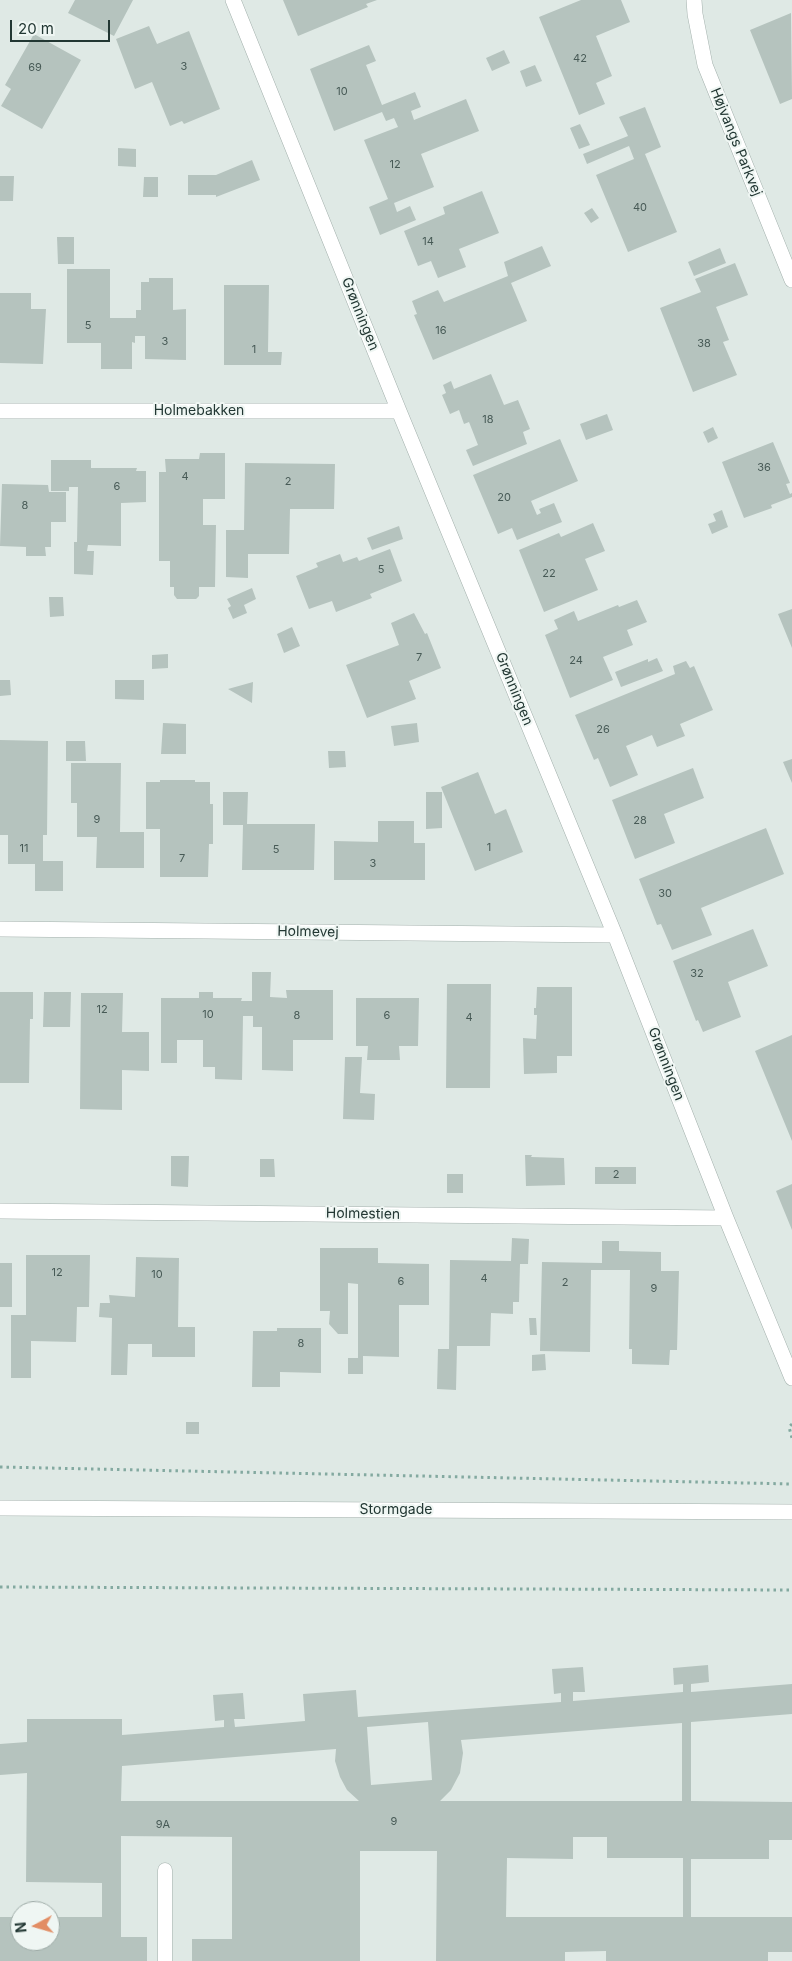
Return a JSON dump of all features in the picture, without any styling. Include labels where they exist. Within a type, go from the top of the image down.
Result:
[{"type":"street","name":"Grønningen","points":[[233,0],[399,411],[615,935],[726,1218],[792,1378]]},
{"type":"street","name":"Højvangs Parkvej","points":[[694,0],[705,64],[792,280]]},
{"type":"street","name":"Holmebakken","points":[[0,411],[399,411]]},
{"type":"street","name":"Holmevej","points":[[0,929],[615,935]]},
{"type":"street","name":"Holmestien","points":[[0,1211],[726,1218]]},
{"type":"street","name":"Stormgade","points":[[0,1508],[792,1512]]},
{"type":"lane","points":[[165,1870],[165,1961]]},
{"type":"path","points":[[792,1424],[789,1427],[792,1438]]},
{"type":"path","points":[[0,1467],[792,1484]]},
{"type":"path","points":[[0,1587],[792,1590]]},
{"type":"building","points":[[75,0],[133,0],[114,36],[68,13]]},
{"type":"building","points":[[283,0],[377,0],[366,4],[368,7],[298,36]]},
{"type":"building","points":[[581,0],[621,0],[630,22],[596,36],[612,76],[596,83],[605,104],[579,115],[539,17]]},
{"type":"building","points":[[791,13],[792,99],[780,104],[750,30]]},
{"type":"building","points":[[149,26],[157,44],[189,31],[220,109],[184,124],[182,121],[170,126],[152,82],[135,89],[116,39]]},
{"type":"building","points":[[34,34],[81,60],[42,129],[1,106],[11,89],[5,85]]},
{"type":"building","points":[[369,45],[376,61],[366,65],[382,105],[415,92],[421,107],[411,111],[414,120],[466,99],[479,131],[421,154],[434,187],[394,203],[397,212],[410,206],[416,220],[380,235],[369,207],[388,199],[364,140],[398,127],[394,118],[386,121],[382,112],[334,131],[310,69]]},
{"type":"building","points":[[504,50],[510,63],[492,71],[486,58]]},
{"type":"building","points":[[535,65],[542,81],[526,87],[520,71]]},
{"type":"building","points":[[645,107],[661,147],[645,154],[677,232],[628,252],[596,175],[634,159],[629,146],[587,164],[583,154],[628,136],[619,117]]},
{"type":"building","points":[[580,124],[590,145],[579,149],[570,128]]},
{"type":"building","points":[[118,148],[136,149],[136,167],[118,166]]},
{"type":"building","points":[[252,160],[260,180],[216,197],[216,195],[188,195],[188,175],[216,175]]},
{"type":"building","points":[[0,176],[14,176],[13,201],[0,201]]},
{"type":"building","points":[[144,177],[158,177],[158,197],[143,197]]},
{"type":"building","points":[[482,191],[499,233],[459,249],[466,267],[438,278],[431,261],[418,266],[404,231],[445,214],[443,207]]},
{"type":"building","points":[[592,208],[599,218],[591,223],[584,213]]},
{"type":"building","points":[[57,237],[74,237],[74,264],[58,264]]},
{"type":"building","points":[[542,246],[551,266],[511,283],[527,321],[433,360],[414,315],[417,314],[412,301],[438,290],[444,302],[508,276],[504,262]]},
{"type":"building","points":[[720,248],[726,263],[694,276],[688,262]]},
{"type":"building","points":[[735,263],[748,295],[716,307],[729,340],[723,342],[737,375],[693,392],[660,308],[701,292],[695,279]]},
{"type":"building","points":[[67,269],[110,269],[110,318],[136,318],[136,310],[141,310],[141,282],[149,282],[149,278],[173,278],[173,310],[186,309],[186,360],[145,359],[145,336],[135,336],[135,343],[132,342],[132,369],[101,369],[101,343],[67,343]]},
{"type":"building","points":[[224,285],[269,285],[268,352],[282,352],[281,365],[224,365]]},
{"type":"building","points":[[0,293],[31,293],[31,309],[46,309],[43,364],[0,363]]},
{"type":"building","points":[[491,374],[504,405],[518,400],[530,429],[523,432],[527,444],[473,466],[466,450],[478,445],[469,422],[464,424],[459,410],[450,414],[442,395],[446,393],[443,385],[451,381],[454,389]]},
{"type":"building","points":[[607,414],[613,430],[586,440],[580,424]]},
{"type":"building","points":[[713,427],[718,438],[708,443],[703,432]]},
{"type":"building","points":[[560,439],[578,481],[531,501],[537,515],[541,513],[539,509],[554,503],[562,522],[517,540],[512,528],[498,534],[473,475]]},
{"type":"building","points":[[773,442],[790,483],[786,484],[790,494],[792,493],[792,497],[771,505],[772,508],[744,518],[722,462]]},
{"type":"building","points":[[200,453],[225,453],[225,499],[203,499],[203,525],[216,525],[215,587],[199,587],[199,596],[196,599],[177,599],[174,595],[174,587],[170,587],[170,561],[159,561],[159,472],[166,472],[165,459],[199,459]]},
{"type":"building","points":[[51,460],[91,460],[91,468],[137,468],[136,471],[146,471],[146,502],[121,503],[121,546],[88,545],[87,551],[94,551],[93,575],[74,574],[74,542],[77,542],[78,487],[69,487],[69,491],[51,491]]},
{"type":"building","points":[[245,463],[335,464],[334,509],[290,509],[289,554],[248,554],[248,578],[226,577],[226,530],[244,530]]},
{"type":"building","points":[[2,484],[48,485],[49,492],[66,492],[66,522],[51,522],[51,547],[45,547],[46,556],[26,556],[26,547],[0,546]]},
{"type":"building","points":[[722,510],[728,527],[712,534],[708,524],[716,521],[713,514]]},
{"type":"building","points":[[593,523],[605,551],[585,559],[598,590],[544,612],[519,550],[559,533],[561,537]]},
{"type":"building","points":[[399,526],[403,539],[372,550],[367,538]]},
{"type":"building","points":[[390,549],[402,581],[370,594],[372,598],[336,612],[332,601],[309,609],[296,576],[318,567],[316,563],[340,554],[343,562],[357,557],[359,561]]},
{"type":"building","points":[[252,588],[256,599],[244,605],[247,613],[233,619],[228,608],[231,606],[227,599]]},
{"type":"building","points":[[49,597],[63,597],[64,616],[50,617]]},
{"type":"building","points":[[637,600],[647,622],[627,630],[633,645],[603,657],[613,680],[570,698],[545,635],[558,629],[554,620],[574,611],[578,621],[618,605],[619,607]]},
{"type":"building","points":[[792,609],[792,648],[778,614]]},
{"type":"building","points":[[414,613],[425,634],[427,633],[441,668],[409,681],[416,699],[367,718],[346,665],[399,645],[391,623]]},
{"type":"building","points":[[292,627],[300,646],[284,653],[277,634]]},
{"type":"building","points":[[168,654],[168,668],[152,669],[152,655]]},
{"type":"building","points":[[657,658],[663,671],[621,687],[615,672],[648,659],[648,662]]},
{"type":"building","points":[[686,661],[690,668],[694,666],[713,710],[680,724],[685,736],[657,747],[652,735],[626,746],[638,775],[610,787],[598,758],[594,760],[575,715],[675,674],[673,666]]},
{"type":"building","points":[[0,680],[10,680],[11,695],[0,696]]},
{"type":"building","points":[[115,680],[144,680],[144,700],[115,699]]},
{"type":"building","points":[[253,682],[252,703],[228,689]]},
{"type":"building","points":[[163,723],[186,724],[186,754],[161,754]]},
{"type":"building","points":[[417,723],[419,742],[394,746],[391,726]]},
{"type":"building","points":[[0,740],[48,741],[47,835],[43,835],[43,861],[63,861],[63,891],[35,891],[35,864],[8,864],[8,835],[0,835]]},
{"type":"building","points":[[66,741],[85,741],[86,761],[66,761]]},
{"type":"building","points":[[328,751],[345,751],[346,767],[329,768]]},
{"type":"building","points":[[792,759],[792,783],[783,762]]},
{"type":"building","points":[[71,763],[121,763],[120,832],[144,832],[144,868],[96,868],[97,837],[77,837],[77,803],[71,803]]},
{"type":"building","points":[[693,768],[704,798],[664,814],[675,843],[635,859],[612,800]]},
{"type":"building","points":[[478,772],[495,814],[506,809],[523,852],[475,871],[441,787]]},
{"type":"building","points":[[160,780],[210,782],[210,804],[213,804],[213,844],[209,844],[208,877],[160,877],[160,829],[146,829],[146,782],[160,782]]},
{"type":"building","points":[[223,792],[248,792],[247,824],[315,824],[314,870],[242,870],[243,825],[223,825]]},
{"type":"building","points":[[426,792],[442,792],[442,828],[426,829]]},
{"type":"building","points":[[378,821],[414,821],[414,843],[425,843],[425,880],[334,880],[334,841],[378,842]]},
{"type":"building","points":[[766,828],[784,874],[701,908],[712,935],[672,950],[661,924],[657,925],[639,879]]},
{"type":"building","points":[[753,929],[768,966],[728,982],[741,1017],[703,1032],[698,1020],[696,1021],[673,961]]},
{"type":"building","points":[[252,972],[271,972],[270,997],[287,998],[286,990],[333,990],[333,1040],[293,1040],[293,1071],[262,1070],[262,1027],[253,1027],[253,1016],[243,1016],[242,1080],[215,1079],[215,1067],[203,1067],[203,1040],[177,1040],[177,1063],[161,1063],[161,998],[199,998],[199,992],[213,992],[213,998],[242,998],[241,1001],[252,1001]]},
{"type":"building","points":[[447,984],[491,984],[490,1088],[446,1088]]},
{"type":"building","points":[[537,987],[572,987],[572,1056],[557,1056],[557,1073],[524,1074],[523,1038],[536,1039],[537,1015],[534,1015],[534,1008],[536,1008]]},
{"type":"building","points":[[0,992],[33,992],[33,1019],[30,1019],[29,1083],[0,1083]]},
{"type":"building","points":[[44,992],[71,992],[70,1027],[43,1027]]},
{"type":"building","points":[[81,993],[123,993],[122,1032],[149,1032],[149,1071],[122,1070],[122,1110],[80,1109]]},
{"type":"building","points":[[356,998],[419,998],[418,1046],[399,1046],[400,1060],[367,1060],[368,1046],[356,1046]]},
{"type":"building","points":[[792,1035],[792,1141],[755,1051]]},
{"type":"building","points":[[345,1057],[362,1057],[360,1093],[375,1094],[374,1120],[343,1119]]},
{"type":"building","points":[[525,1155],[532,1155],[531,1157],[564,1158],[565,1185],[526,1186]]},
{"type":"building","points":[[171,1156],[189,1156],[188,1187],[171,1186]]},
{"type":"building","points":[[260,1159],[274,1159],[275,1177],[260,1177]]},
{"type":"building","points":[[595,1167],[636,1167],[636,1184],[595,1184]]},
{"type":"building","points":[[447,1174],[463,1174],[463,1193],[447,1193]]},
{"type":"building","points":[[792,1184],[792,1230],[776,1191]]},
{"type":"building","points":[[512,1238],[529,1239],[528,1264],[520,1264],[519,1302],[513,1302],[513,1314],[491,1313],[490,1346],[457,1346],[456,1390],[437,1389],[438,1349],[449,1349],[450,1260],[511,1261]]},
{"type":"building","points":[[602,1241],[619,1241],[619,1251],[661,1252],[661,1271],[679,1271],[677,1350],[670,1350],[669,1365],[632,1364],[632,1349],[629,1349],[630,1270],[591,1270],[590,1352],[540,1351],[542,1262],[602,1263]]},
{"type":"building","points":[[320,1248],[378,1248],[378,1263],[429,1264],[429,1305],[399,1305],[399,1357],[363,1356],[363,1374],[348,1374],[348,1358],[358,1358],[358,1284],[348,1283],[348,1334],[338,1334],[329,1324],[330,1311],[320,1311]]},
{"type":"building","points":[[26,1255],[90,1255],[89,1307],[77,1307],[76,1342],[31,1341],[31,1378],[11,1378],[11,1315],[26,1315]]},
{"type":"building","points":[[136,1257],[179,1258],[178,1327],[195,1327],[195,1357],[152,1357],[152,1344],[128,1344],[127,1375],[111,1375],[112,1318],[99,1317],[100,1303],[110,1303],[109,1295],[135,1297]]},
{"type":"building","points":[[0,1263],[12,1263],[12,1307],[0,1307]]},
{"type":"building","points":[[529,1318],[536,1318],[537,1335],[530,1335]]},
{"type":"building","points":[[277,1328],[321,1328],[321,1373],[280,1372],[280,1387],[252,1387],[253,1331],[277,1331]]},
{"type":"building","points":[[545,1354],[546,1370],[532,1371],[532,1355]]},
{"type":"building","points":[[186,1422],[199,1422],[199,1434],[186,1434]]},
{"type":"building","points":[[708,1665],[709,1682],[691,1684],[691,1692],[792,1684],[792,1714],[691,1722],[691,1801],[792,1802],[792,1840],[769,1840],[769,1859],[691,1859],[691,1917],[792,1917],[792,1952],[768,1952],[768,1961],[606,1961],[606,1951],[565,1952],[565,1961],[436,1961],[437,1851],[360,1851],[360,1961],[192,1961],[192,1939],[232,1939],[232,1837],[121,1836],[121,1937],[147,1937],[147,1961],[0,1961],[0,1917],[10,1917],[10,1951],[60,1951],[60,1917],[102,1917],[102,1883],[26,1882],[27,1773],[0,1775],[0,1744],[27,1742],[27,1719],[122,1719],[122,1735],[224,1727],[224,1720],[215,1721],[213,1695],[243,1693],[245,1719],[234,1719],[235,1727],[305,1721],[303,1694],[356,1690],[358,1717],[561,1702],[561,1693],[554,1694],[552,1669],[583,1667],[585,1692],[573,1692],[573,1701],[683,1692],[683,1684],[674,1685],[673,1668]],"holes":[[[428,1722],[432,1780],[371,1785],[367,1727]],[[682,1723],[682,1801],[440,1801],[451,1790],[460,1773],[463,1753],[461,1740]],[[336,1749],[335,1761],[340,1777],[347,1790],[359,1801],[121,1801],[122,1766]],[[573,1837],[607,1837],[607,1858],[683,1858],[683,1917],[506,1917],[507,1858],[573,1859]]]}]
